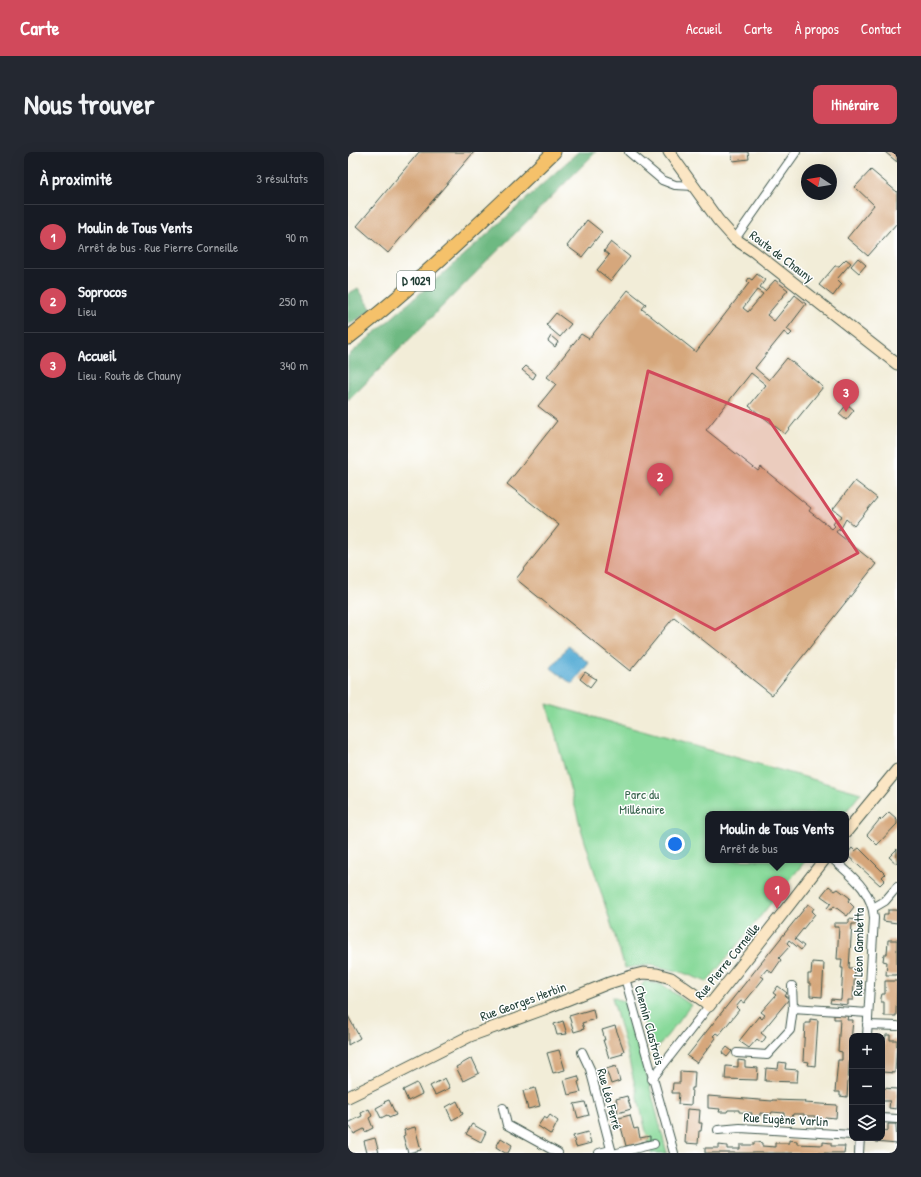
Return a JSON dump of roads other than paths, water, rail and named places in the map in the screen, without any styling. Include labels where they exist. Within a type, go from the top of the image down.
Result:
[{"type":"main road","name":"D 1029","points":[[348,338],[374,318],[423,275],[554,152]]},
{"type":"street","points":[[629,152],[662,180],[674,185],[694,186]]},
{"type":"street","name":"Route de Chauny","points":[[669,152],[718,220],[735,239],[753,251],[897,364]]},
{"type":"street","points":[[735,239],[796,152]]},
{"type":"street","points":[[849,828],[897,770]]},
{"type":"street","name":"Rue Pierre Corneille","points":[[652,1079],[822,863]]},
{"type":"street","name":"Rue Léon Gambetta","points":[[837,863],[866,891],[873,908],[867,1033]]},
{"type":"street","points":[[873,908],[885,901],[897,887]]},
{"type":"street","name":"Rue Georges Herbin","points":[[348,1097],[470,1036],[624,978],[643,973],[657,974],[671,978],[705,1002],[708,1006]]},
{"type":"street","name":"Chemin Clastrois","points":[[624,978],[674,1153]]},
{"type":"street","points":[[737,1053],[767,1055],[790,1030],[793,1008],[792,986]]},
{"type":"street","points":[[793,1008],[868,1012]]},
{"type":"street","points":[[867,1025],[897,1026]]},
{"type":"street","name":"Rue Léo Ferré","points":[[582,1052],[590,1069],[613,1152]]},
{"type":"street","points":[[503,1108],[507,1125],[558,1153]]},
{"type":"street","points":[[885,1118],[897,1119]]},
{"type":"street","name":"Rue Eugène Varlin","points":[[718,1130],[740,1128],[849,1135]]},
{"type":"street","points":[[859,1153],[860,1141]]},
{"type":"street","points":[[599,1153],[613,1152],[654,1144]]},
{"type":"water","points":[[568,646],[589,663],[572,684],[551,668]]},
{"type":"place","name":"Accueil","points":[[846,412]]},
{"type":"place","name":"Soprocos","points":[[660,496]]},
{"type":"place","name":"Moulin de Tous Vents","points":[[777,909]]},
{"type":"park label","name":"Parc du Millénaire","points":[[642,802]]}]
